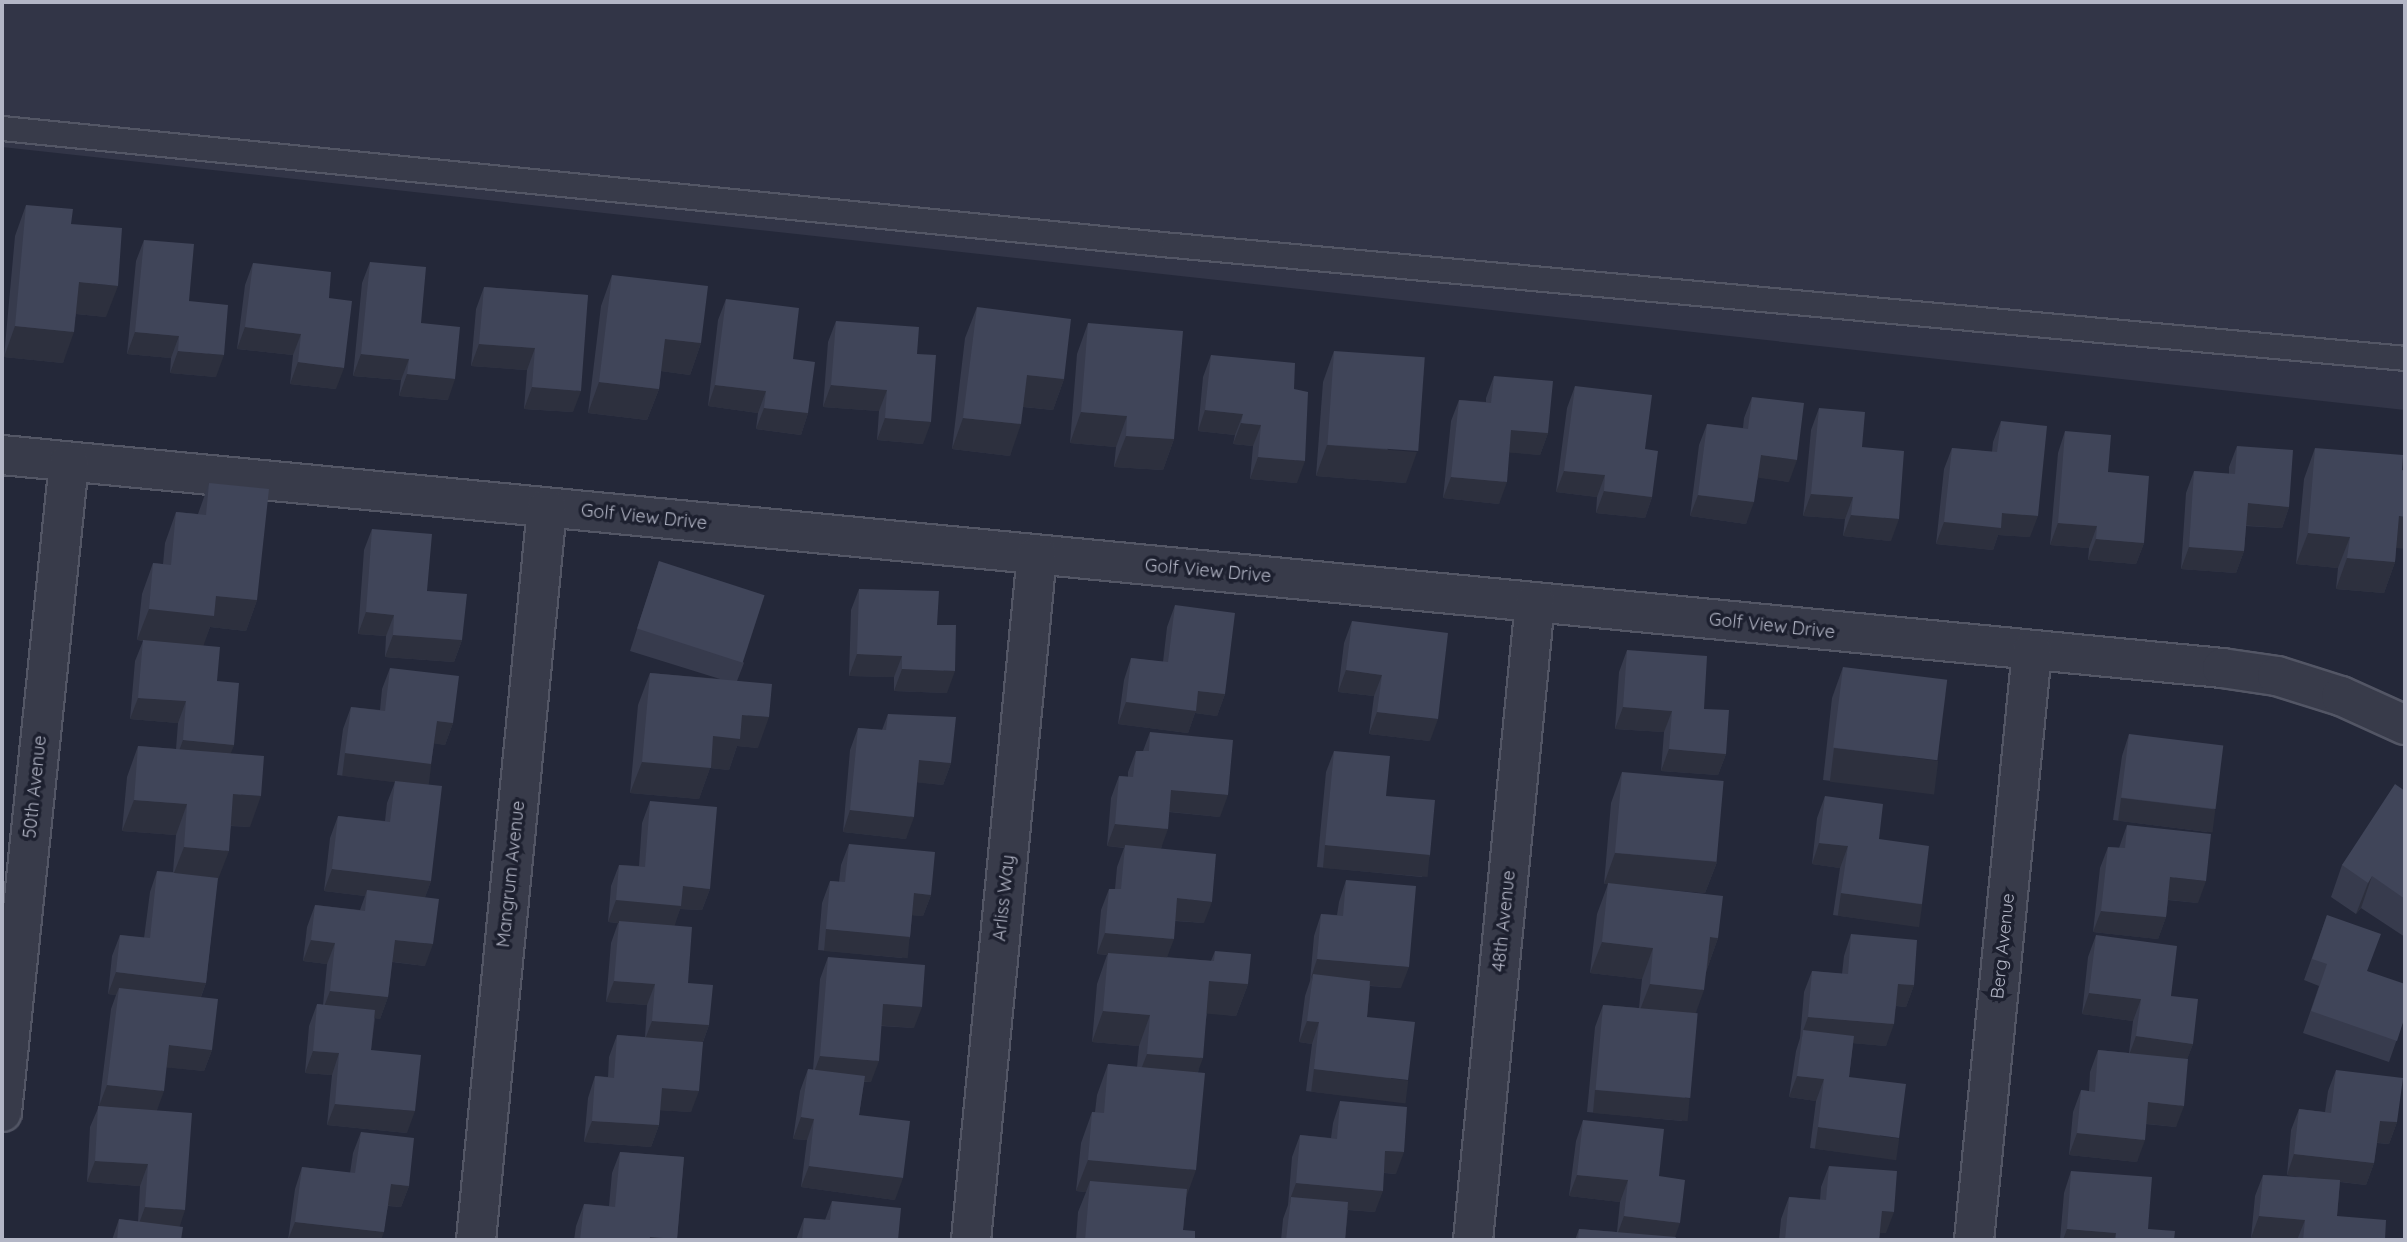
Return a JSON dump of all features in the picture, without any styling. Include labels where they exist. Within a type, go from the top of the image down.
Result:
[{"type":"street","name":"Golf View Drive","points":[[2,455],[1535,602],[2277,677],[2341,696],[2405,725]]},
{"type":"street","name":"50th Avenue","points":[[2,1112],[69,462]]},
{"type":"street","name":"Mangrum Avenue","points":[[476,1240],[547,508]]},
{"type":"street","name":"Arliss Way","points":[[971,1240],[1037,555]]},
{"type":"street","name":"48th Avenue","points":[[1472,1240],[1535,602]]},
{"type":"street","name":"Berg Avenue","points":[[1974,1240],[2032,651]]},
{"type":"lane","points":[[2,128],[1173,245],[2405,358]]},
{"type":"shaded area","points":[[2,2],[2405,2],[2405,410],[2,147]]},
{"type":"building","points":[[26,205],[73,209],[71,224],[122,228],[118,286],[79,282],[74,332],[15,326]]},
{"type":"building","points":[[144,240],[194,244],[189,301],[228,305],[224,355],[178,351],[179,336],[135,332]]},
{"type":"building","points":[[370,262],[426,267],[421,323],[460,327],[455,379],[407,374],[409,359],[361,354]]},
{"type":"building","points":[[253,263],[331,272],[329,298],[352,301],[344,368],[298,362],[301,334],[245,327]]},
{"type":"building","points":[[612,275],[708,286],[701,343],[665,339],[659,389],[599,382]]},
{"type":"building","points":[[484,287],[588,295],[581,391],[532,387],[535,348],[479,344]]},
{"type":"building","points":[[726,299],[799,308],[793,359],[815,362],[808,413],[764,408],[766,391],[715,385]]},
{"type":"building","points":[[977,307],[1071,319],[1064,379],[1027,375],[1021,424],[963,418]]},
{"type":"building","points":[[836,321],[919,327],[917,354],[936,355],[931,422],[885,418],[887,390],[831,385]]},
{"type":"building","points":[[1088,323],[1183,331],[1174,439],[1126,436],[1127,416],[1081,412]]},
{"type":"building","points":[[1334,351],[1425,357],[1418,451],[1327,445]]},
{"type":"building","points":[[1211,355],[1295,363],[1294,389],[1308,392],[1305,461],[1258,457],[1261,425],[1241,423],[1243,414],[1205,410]]},
{"type":"building","points":[[1494,376],[1553,381],[1548,433],[1511,430],[1507,482],[1451,477],[1459,400],[1491,403]]},
{"type":"building","points":[[1575,386],[1652,395],[1645,449],[1658,451],[1652,497],[1604,491],[1605,475],[1564,471]]},
{"type":"building","points":[[1752,397],[1804,403],[1797,460],[1761,455],[1754,502],[1698,495],[1707,424],[1748,429]]},
{"type":"building","points":[[1819,408],[1865,412],[1862,447],[1904,451],[1899,519],[1851,515],[1853,497],[1811,494]]},
{"type":"building","points":[[2001,421],[2047,426],[2038,516],[2002,513],[2001,528],[1944,522],[1952,448],[1997,452]]},
{"type":"building","points":[[2065,431],[2111,435],[2108,472],[2149,476],[2144,543],[2096,539],[2097,526],[2058,523]]},
{"type":"building","points":[[2237,446],[2293,450],[2289,507],[2248,503],[2244,551],[2189,547],[2194,471],[2235,474]]},
{"type":"building","points":[[2315,448],[2403,455],[2405,517],[2399,516],[2395,562],[2347,558],[2350,537],[2308,533]]},
{"type":"building","points":[[209,483],[269,489],[257,600],[216,596],[214,616],[149,609],[153,563],[171,565],[176,512],[206,515]]},
{"type":"building","points":[[372,529],[432,534],[427,591],[467,594],[462,640],[393,635],[394,615],[366,612]]},
{"type":"building","points":[[659,561],[765,595],[743,663],[637,629]]},
{"type":"building","points":[[859,589],[939,591],[937,625],[956,625],[955,671],[902,669],[902,656],[857,654]]},
{"type":"building","points":[[1175,605],[1235,613],[1225,694],[1198,691],[1196,711],[1126,702],[1131,658],[1168,662]]},
{"type":"building","points":[[1352,621],[1448,633],[1438,719],[1377,712],[1382,675],[1346,670]]},
{"type":"building","points":[[143,640],[220,647],[217,681],[239,683],[234,745],[183,740],[186,701],[138,698]]},
{"type":"building","points":[[1627,650],[1707,656],[1704,709],[1729,710],[1726,754],[1669,749],[1672,711],[1623,707]]},
{"type":"building","points":[[1843,667],[1947,680],[1937,760],[1833,747]]},
{"type":"building","points":[[390,668],[459,676],[453,723],[437,721],[431,764],[345,753],[351,707],[385,711]]},
{"type":"building","points":[[650,673],[772,684],[769,717],[742,715],[740,739],[713,736],[711,768],[642,762]]},
{"type":"building","points":[[888,714],[956,717],[951,763],[919,760],[914,817],[850,810],[858,728],[886,730]]},
{"type":"building","points":[[1150,732],[1233,740],[1228,795],[1171,790],[1168,829],[1115,824],[1119,776],[1133,777],[1136,751],[1149,751]]},
{"type":"building","points":[[2129,734],[2223,746],[2215,809],[2121,798]]},
{"type":"building","points":[[138,746],[264,756],[261,796],[233,794],[229,851],[184,847],[187,804],[134,800]]},
{"type":"building","points":[[1334,751],[1390,756],[1386,796],[1435,800],[1430,855],[1325,845]]},
{"type":"building","points":[[1622,772],[1724,781],[1717,862],[1615,853]]},
{"type":"building","points":[[395,781],[442,786],[431,881],[332,869],[338,816],[390,822]]},
{"type":"building","points":[[2395,784],[2405,791],[2405,899],[2372,876],[2368,883],[2342,865]]},
{"type":"building","points":[[1825,796],[1883,804],[1879,839],[1929,846],[1922,904],[1841,893],[1848,846],[1819,843]]},
{"type":"building","points":[[650,801],[717,807],[710,889],[683,886],[681,906],[616,900],[619,865],[645,867]]},
{"type":"building","points":[[2127,825],[2211,834],[2206,881],[2170,877],[2166,917],[2101,911],[2108,847],[2125,848]]},
{"type":"building","points":[[849,844],[935,852],[931,895],[914,893],[910,937],[826,929],[830,881],[845,882]]},
{"type":"building","points":[[1125,845],[1216,854],[1212,902],[1177,898],[1174,939],[1105,933],[1109,889],[1121,889]]},
{"type":"building","points":[[157,871],[218,878],[206,983],[116,972],[120,935],[150,938]]},
{"type":"building","points":[[1346,880],[1416,886],[1409,967],[1317,959],[1321,914],[1343,916]]},
{"type":"building","points":[[1608,883],[1723,896],[1718,938],[1710,937],[1704,990],[1650,984],[1653,948],[1602,942]]},
{"type":"building","points":[[367,890],[439,899],[433,944],[395,940],[388,997],[330,991],[335,943],[311,940],[315,905],[365,911]]},
{"type":"building","points":[[2327,915],[2381,934],[2367,971],[2405,984],[2405,1016],[2397,1041],[2311,1011],[2327,964],[2312,959]]},
{"type":"building","points":[[619,921],[692,927],[688,983],[713,985],[709,1025],[652,1021],[655,984],[614,981]]},
{"type":"building","points":[[1851,934],[1917,940],[1914,985],[1898,984],[1894,1024],[1808,1017],[1812,971],[1848,974]]},
{"type":"building","points":[[2096,935],[2177,946],[2171,996],[2198,999],[2193,1044],[2136,1036],[2141,999],[2089,993]]},
{"type":"building","points":[[1215,951],[1251,954],[1248,984],[1209,981],[1203,1058],[1147,1054],[1150,1015],[1103,1011],[1108,953],[1214,961]]},
{"type":"building","points":[[828,957],[925,965],[922,1007],[883,1004],[879,1061],[820,1056]]},
{"type":"building","points":[[1313,974],[1370,981],[1367,1017],[1415,1022],[1408,1080],[1314,1069],[1319,1022],[1307,1021]]},
{"type":"building","points":[[119,988],[218,999],[212,1050],[169,1045],[164,1091],[107,1085]]},
{"type":"building","points":[[317,1004],[375,1010],[371,1050],[421,1055],[415,1111],[335,1104],[339,1053],[313,1051]]},
{"type":"building","points":[[1603,1005],[1698,1013],[1690,1098],[1596,1090]]},
{"type":"building","points":[[1803,1030],[1854,1036],[1849,1077],[1906,1084],[1899,1138],[1818,1127],[1824,1079],[1797,1076]]},
{"type":"building","points":[[617,1035],[703,1042],[699,1091],[662,1088],[659,1125],[592,1121],[595,1076],[614,1078]]},
{"type":"building","points":[[2098,1050],[2188,1059],[2184,1106],[2148,1102],[2145,1140],[2077,1133],[2081,1090],[2095,1092]]},
{"type":"building","points":[[1108,1064],[1205,1073],[1196,1170],[1088,1160],[1092,1112],[1104,1113]]},
{"type":"building","points":[[808,1069],[865,1076],[859,1115],[910,1121],[903,1178],[809,1166],[814,1119],[801,1117]]},
{"type":"building","points":[[2336,1070],[2403,1078],[2397,1122],[2380,1121],[2374,1163],[2294,1154],[2299,1109],[2331,1113]]},
{"type":"building","points":[[1340,1101],[1407,1107],[1404,1152],[1385,1151],[1383,1191],[1296,1183],[1300,1135],[1337,1139]]},
{"type":"building","points":[[98,1106],[192,1113],[185,1210],[145,1207],[148,1164],[95,1161]]},
{"type":"building","points":[[1583,1120],[1664,1129],[1659,1176],[1685,1180],[1680,1223],[1624,1216],[1628,1180],[1577,1175]]},
{"type":"building","points":[[361,1132],[414,1138],[409,1186],[391,1184],[384,1232],[295,1222],[302,1167],[355,1173]]},
{"type":"building","points":[[620,1152],[684,1157],[677,1239],[650,1237],[649,1240],[580,1240],[584,1204],[615,1207]]},
{"type":"building","points":[[1829,1166],[1897,1171],[1894,1212],[1882,1211],[1879,1240],[1785,1240],[1789,1197],[1826,1200]]},
{"type":"building","points":[[2071,1171],[2152,1177],[2148,1229],[2175,1231],[2174,1240],[2116,1240],[2116,1233],[2067,1229]]},
{"type":"building","points":[[2263,1175],[2340,1180],[2337,1216],[2386,1220],[2385,1240],[2303,1240],[2305,1220],[2259,1216]]},
{"type":"building","points":[[1090,1181],[1187,1189],[1183,1230],[1195,1231],[1195,1240],[1085,1240]]},
{"type":"building","points":[[1291,1197],[1348,1202],[1345,1240],[1286,1240]]},
{"type":"building","points":[[832,1201],[901,1208],[898,1240],[802,1240],[804,1218],[830,1220]]},
{"type":"building","points":[[119,1219],[183,1227],[181,1240],[117,1240]]},
{"type":"building","points":[[1579,1229],[1676,1237],[1675,1240],[1578,1240]]}]
